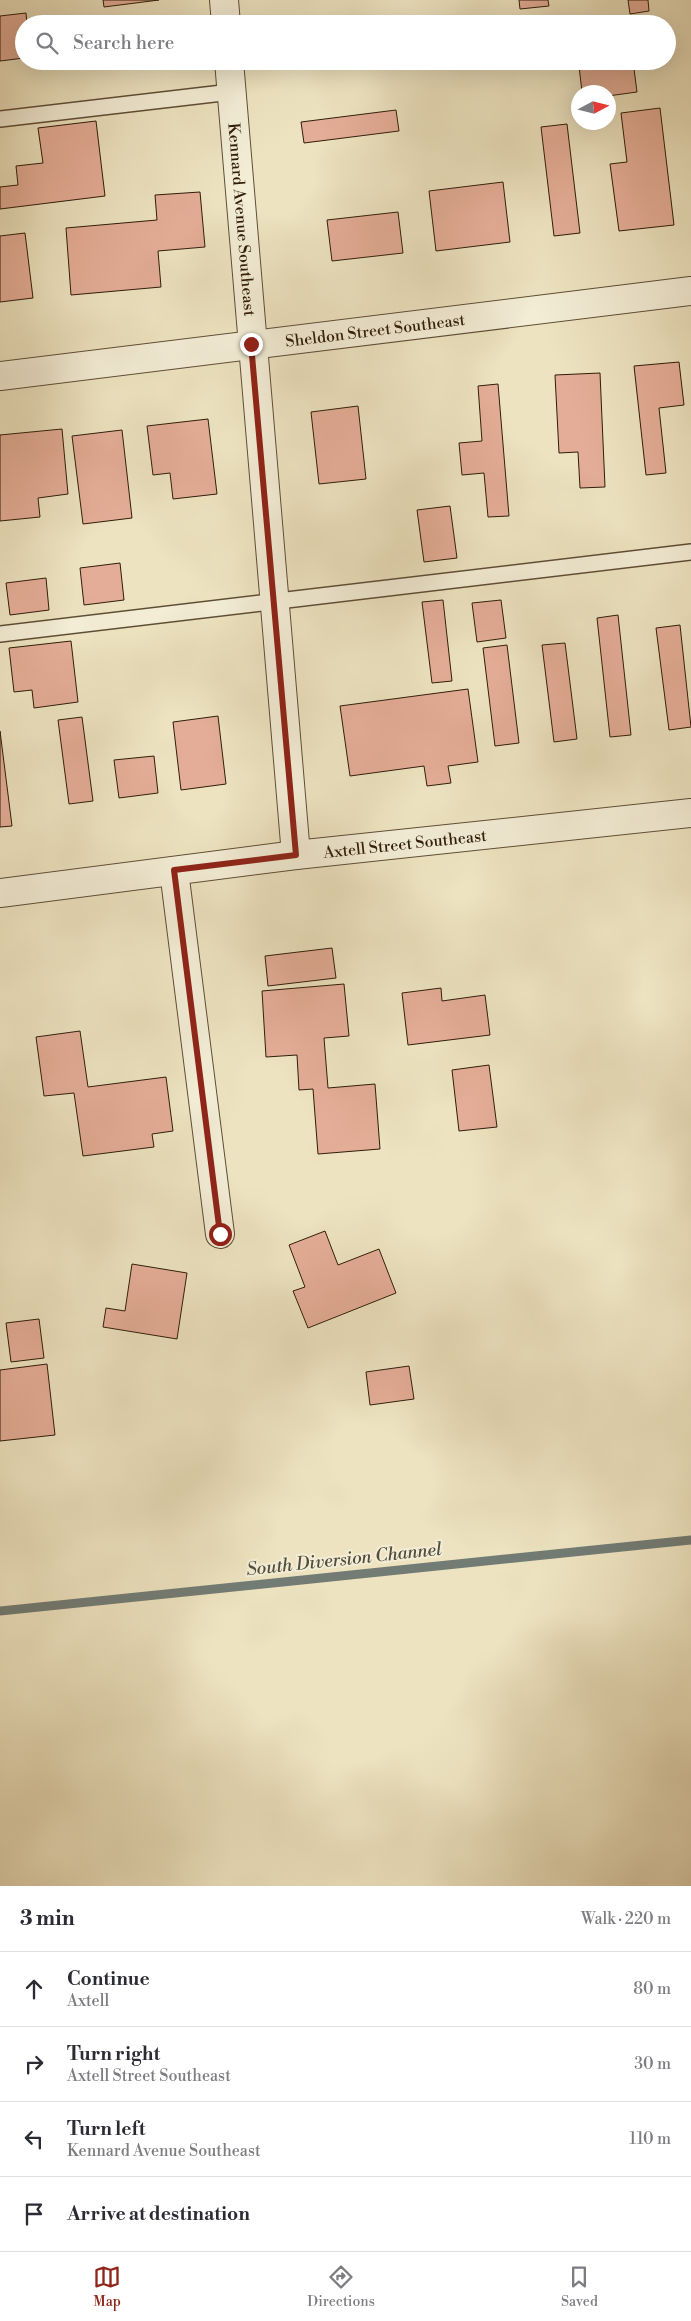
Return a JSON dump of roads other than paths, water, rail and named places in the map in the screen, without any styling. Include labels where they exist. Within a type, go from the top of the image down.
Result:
[{"type":"street","points":[[224,0],[225,15]]},
{"type":"street","name":"Kennard Avenue Southeast","points":[[230,70],[251,344],[296,855]]},
{"type":"street","name":"Sheldon Street Southeast","points":[[0,376],[691,291]]},
{"type":"street","name":"Axtell Street Southeast","points":[[0,893],[296,855],[691,813]]},
{"type":"street","points":[[174,870],[220,1234]]},
{"type":"lane","points":[[0,119],[231,92]]},
{"type":"lane","points":[[0,634],[230,606],[274,603],[691,552]]},
{"type":"waterway","name":"South Diversion Channel","points":[[0,1611],[691,1540]]}]
